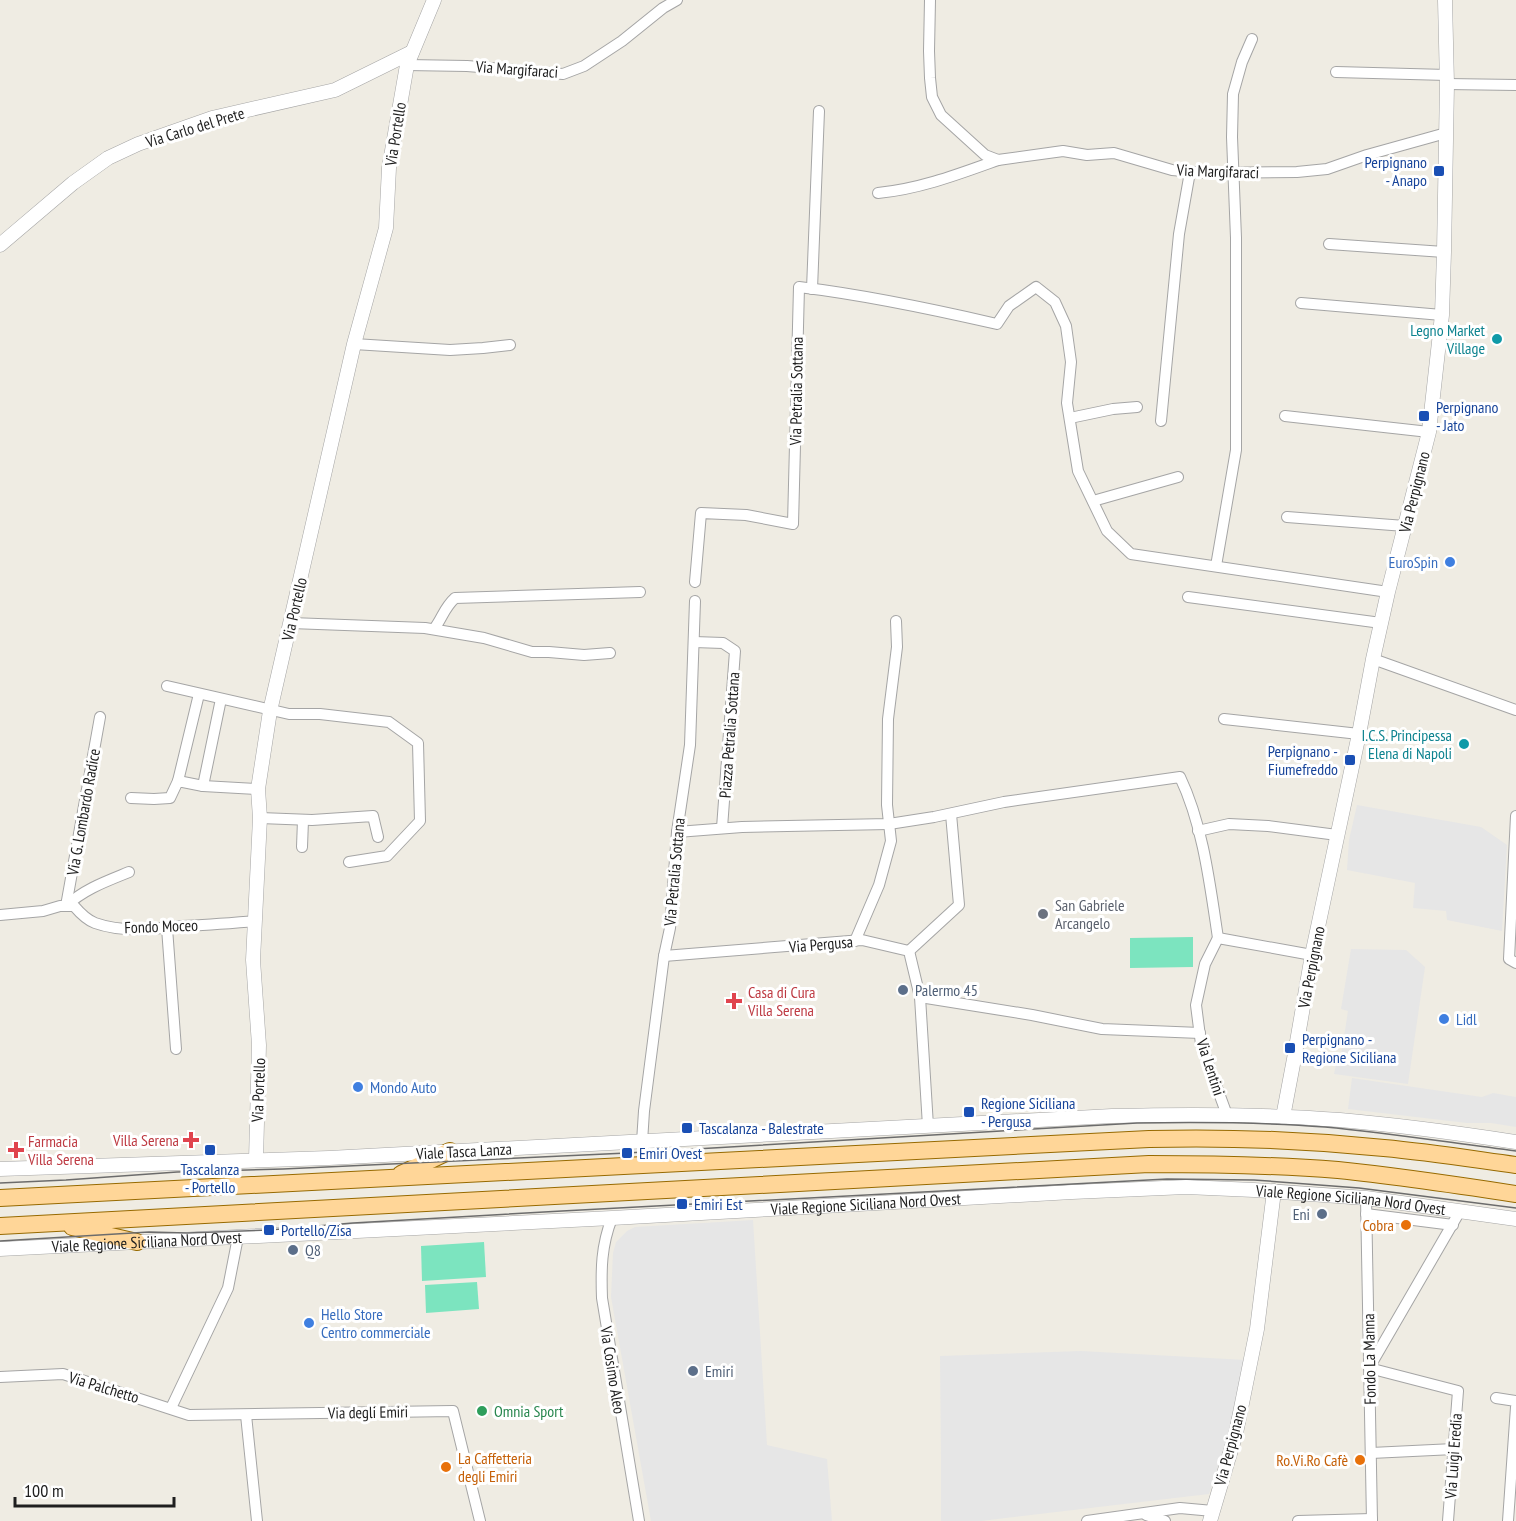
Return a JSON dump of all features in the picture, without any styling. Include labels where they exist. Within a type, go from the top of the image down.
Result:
[{"type":"main road","points":[[0,1198],[1180,1138],[1342,1144],[1516,1165]]},
{"type":"main road","points":[[392,1178],[450,1151]]},
{"type":"main road","name":"Viale Regione Siciliana Nord Ovest","points":[[0,1226],[1149,1164],[1247,1165],[1335,1170],[1516,1194]]},
{"type":"main road","points":[[53,1223],[136,1242]]},
{"type":"street","name":"Via Portello","points":[[256,1160],[259,1046],[253,960],[264,818],[258,789],[270,711],[354,344],[386,228],[389,168],[406,65],[434,0]]},
{"type":"street","name":"Via Margifaraci","points":[[406,65],[466,66],[563,74],[584,66],[677,0]]},
{"type":"street","points":[[930,0],[929,60],[932,97],[941,115],[985,155],[998,160]]},
{"type":"street","name":"Via Perpignano","points":[[1283,1117],[1312,955],[1373,659],[1429,432],[1442,315],[1447,80],[1445,0]]},
{"type":"street","points":[[1216,566],[1236,450],[1233,94],[1242,62],[1252,39]]},
{"type":"street","name":"Via Carlo del Prete","points":[[0,245],[73,183],[108,158],[138,144],[212,118],[335,90],[412,52]]},
{"type":"street","points":[[1336,72],[1516,85]]},
{"type":"street","points":[[819,111],[812,289],[870,298],[998,324],[1009,306],[1036,287],[1055,302],[1066,326],[1071,362],[1067,403],[1078,471],[1107,531],[1131,554],[1388,592]]},
{"type":"street","name":"Via Margifaraci","points":[[878,194],[912,188],[998,160],[1063,151],[1087,155],[1114,153],[1172,170],[1190,172],[1297,172],[1327,169],[1366,155],[1446,133]]},
{"type":"street","points":[[1161,421],[1179,234],[1190,172]]},
{"type":"street","points":[[1329,244],[1444,252]]},
{"type":"street","name":"Via Petralia Sottana","points":[[695,582],[700,513],[746,515],[793,524],[799,287],[812,289]]},
{"type":"street","points":[[1301,303],[1442,315]]},
{"type":"street","points":[[354,344],[450,350],[510,345]]},
{"type":"street","points":[[1070,418],[1113,409],[1137,407]]},
{"type":"street","points":[[1285,416],[1429,432]]},
{"type":"street","points":[[1093,501],[1178,477]]},
{"type":"street","points":[[1287,517],[1405,526]]},
{"type":"street","points":[[434,629],[442,618],[445,608],[456,598],[640,591]]},
{"type":"street","points":[[1188,597],[1381,624]]},
{"type":"street","name":"Via Petralia Sottana","points":[[642,1142],[664,956],[670,928],[677,832],[690,745],[695,601]]},
{"type":"street","points":[[855,941],[879,885],[891,841],[887,805],[888,719],[897,647],[896,621]]},
{"type":"street","points":[[291,623],[434,629],[484,638],[531,652],[584,656],[610,653]]},
{"type":"street","name":"Piazza Petralia Sottana","points":[[694,642],[723,643],[735,651],[722,828]]},
{"type":"street","points":[[1373,659],[1516,710]]},
{"type":"street","points":[[167,686],[270,711],[389,722],[418,742],[420,821],[387,856],[349,862]]},
{"type":"street","points":[[131,798],[170,798],[178,781],[200,694]]},
{"type":"street","points":[[203,786],[221,699]]},
{"type":"street","name":"Via G. Lombardo Radice","points":[[70,906],[100,717]]},
{"type":"street","points":[[1224,719],[1359,734]]},
{"type":"street","points":[[677,832],[722,828],[889,824],[951,814],[1004,802],[1180,777],[1189,795],[1207,866],[1218,938],[1312,955]]},
{"type":"street","points":[[178,781],[203,786],[258,789]]},
{"type":"street","points":[[951,814],[959,906],[909,951],[920,997],[928,1126],[1112,1116],[1227,1114],[1338,1120],[1422,1128],[1516,1142]]},
{"type":"street","points":[[264,818],[303,820],[372,816],[378,837]]},
{"type":"street","points":[[1516,816],[1509,959],[1516,963]]},
{"type":"street","points":[[302,847],[303,820]]},
{"type":"street","points":[[1198,831],[1228,824],[1268,826],[1337,835]]},
{"type":"street","points":[[0,915],[70,906],[77,896],[129,872]]},
{"type":"street","name":"Fondo Moceo","points":[[70,906],[93,923],[113,928],[167,928],[256,921]]},
{"type":"street","points":[[167,928],[176,1049]]},
{"type":"street","name":"Via Lentini","points":[[1218,938],[1205,964],[1196,1005],[1201,1044],[1227,1114]]},
{"type":"street","name":"Via Pergusa","points":[[664,956],[862,940],[909,951]]},
{"type":"street","points":[[920,997],[1102,1029],[1200,1033]]},
{"type":"street","name":"Viale Tasca Lanza","points":[[0,1169],[256,1160],[928,1126]]},
{"type":"street","name":"Viale Regione Siciliana Nord Ovest","points":[[0,1249],[1186,1187],[1366,1198],[1516,1219]]},
{"type":"street","name":"Via Perpignano","points":[[1211,1516],[1236,1433],[1257,1329],[1274,1191]]},
{"type":"street","name":"Fondo La Manna","points":[[1366,1198],[1372,1520]]},
{"type":"street","points":[[1369,1368],[1460,1211]]},
{"type":"street","name":"Viale Regione Siciliana Nord Ovest","points":[[1366,1214],[1453,1225]]},
{"type":"street","name":"Via Cosimo Aleo","points":[[612,1218],[603,1244],[602,1298],[639,1521]]},
{"type":"street","points":[[171,1408],[228,1288],[238,1237]]},
{"type":"street","name":"Via Luigi Eredia","points":[[1369,1368],[1458,1391],[1448,1521]]},
{"type":"street","name":"Via Palchetto","points":[[0,1377],[63,1374],[171,1408]]},
{"type":"street","points":[[1496,1398],[1516,1401]]},
{"type":"street","points":[[1508,1521],[1516,1407]]},
{"type":"street","name":"Via degli Emiri","points":[[171,1408],[189,1415],[453,1411],[480,1521]]},
{"type":"street","points":[[246,1415],[257,1521]]},
{"type":"street","points":[[1371,1453],[1454,1449]]},
{"type":"street","points":[[1087,1521],[1180,1508],[1211,1516]]},
{"type":"street","points":[[1140,1513],[1165,1521]]},
{"type":"street","points":[[1298,1521],[1372,1520]]},
{"type":"green space","points":[[1193,937],[1193,967],[1130,968],[1130,938]]},
{"type":"green space","points":[[484,1242],[486,1277],[422,1281],[421,1246]]},
{"type":"green space","points":[[477,1282],[479,1309],[426,1313],[425,1285]]},
{"type":"shaded area","points":[[1357,805],[1481,827],[1507,845],[1502,931],[1447,920],[1446,911],[1413,908],[1415,883],[1347,870],[1349,840]]},
{"type":"shaded area","points":[[1351,949],[1406,950],[1425,967],[1408,1084],[1334,1074],[1337,1060],[1341,1056],[1348,1011],[1341,1009]]},
{"type":"shaded area","points":[[1352,1078],[1482,1097],[1493,1093],[1516,1097],[1516,1127],[1348,1109]]},
{"type":"shaded area","name":"Emiri","points":[[753,1220],[767,1445],[827,1459],[832,1521],[651,1521],[611,1297],[613,1253],[616,1242],[627,1231],[635,1227]]},
{"type":"shaded area","points":[[1081,1351],[1246,1360],[1230,1430],[1209,1494],[981,1521],[941,1521],[940,1356]]},
{"type":"tram line","points":[[0,1183],[177,1172],[627,1153],[1137,1123],[1231,1123],[1325,1127],[1516,1151]]},
{"type":"tram line","points":[[0,1241],[149,1232],[269,1230],[562,1211],[1167,1179],[1254,1180],[1359,1188],[1516,1208]]},
{"type":"place","name":"Perpignano - Anapo","points":[[1439,171]]},
{"type":"place","name":"Legno Market Village","points":[[1497,339]]},
{"type":"place","name":"Perpignano - Jato","points":[[1424,416]]},
{"type":"place","name":"EuroSpin","points":[[1450,562]]},
{"type":"place","name":"I.C.S. Principessa Elena di Napoli","points":[[1464,744]]},
{"type":"place","name":"Perpignano - Fiumefreddo","points":[[1350,760]]},
{"type":"place","name":"San Gabriele Arcangelo","points":[[1043,914]]},
{"type":"place","name":"Palermo 45","points":[[903,990]]},
{"type":"place","name":"Casa di Cura Villa Serena","points":[[734,1001]]},
{"type":"place","name":"Lidl","points":[[1444,1019]]},
{"type":"place","name":"Perpignano - Regione Siciliana","points":[[1290,1048]]},
{"type":"place","name":"Mondo Auto","points":[[358,1087]]},
{"type":"place","name":"Regione Siciliana - Pergusa","points":[[969,1112]]},
{"type":"place","name":"Tascalanza - Balestrate","points":[[687,1128]]},
{"type":"place","name":"Villa Serena","points":[[191,1140]]},
{"type":"place","name":"Farmacia Villa Serena","points":[[16,1150]]},
{"type":"place","name":"Tascalanza - Portello","points":[[210,1150]]},
{"type":"place","name":"Emiri Ovest","points":[[627,1153]]},
{"type":"place","name":"Emiri Est","points":[[682,1204]]},
{"type":"place","name":"Eni","points":[[1322,1214]]},
{"type":"place","name":"Cobra","points":[[1406,1225]]},
{"type":"place","name":"Portello/Zisa","points":[[269,1230]]},
{"type":"place","name":"Q8","points":[[293,1250]]},
{"type":"place","name":"Hello Store Centro commerciale","points":[[309,1323]]},
{"type":"place","name":"Emiri","points":[[693,1371]]},
{"type":"place","name":"Omnia Sport","points":[[482,1411]]},
{"type":"place","name":"Ro.Vi.Ro Cafè","points":[[1360,1460]]},
{"type":"place","name":"La Caffetteria degli Emiri","points":[[446,1467]]}]
